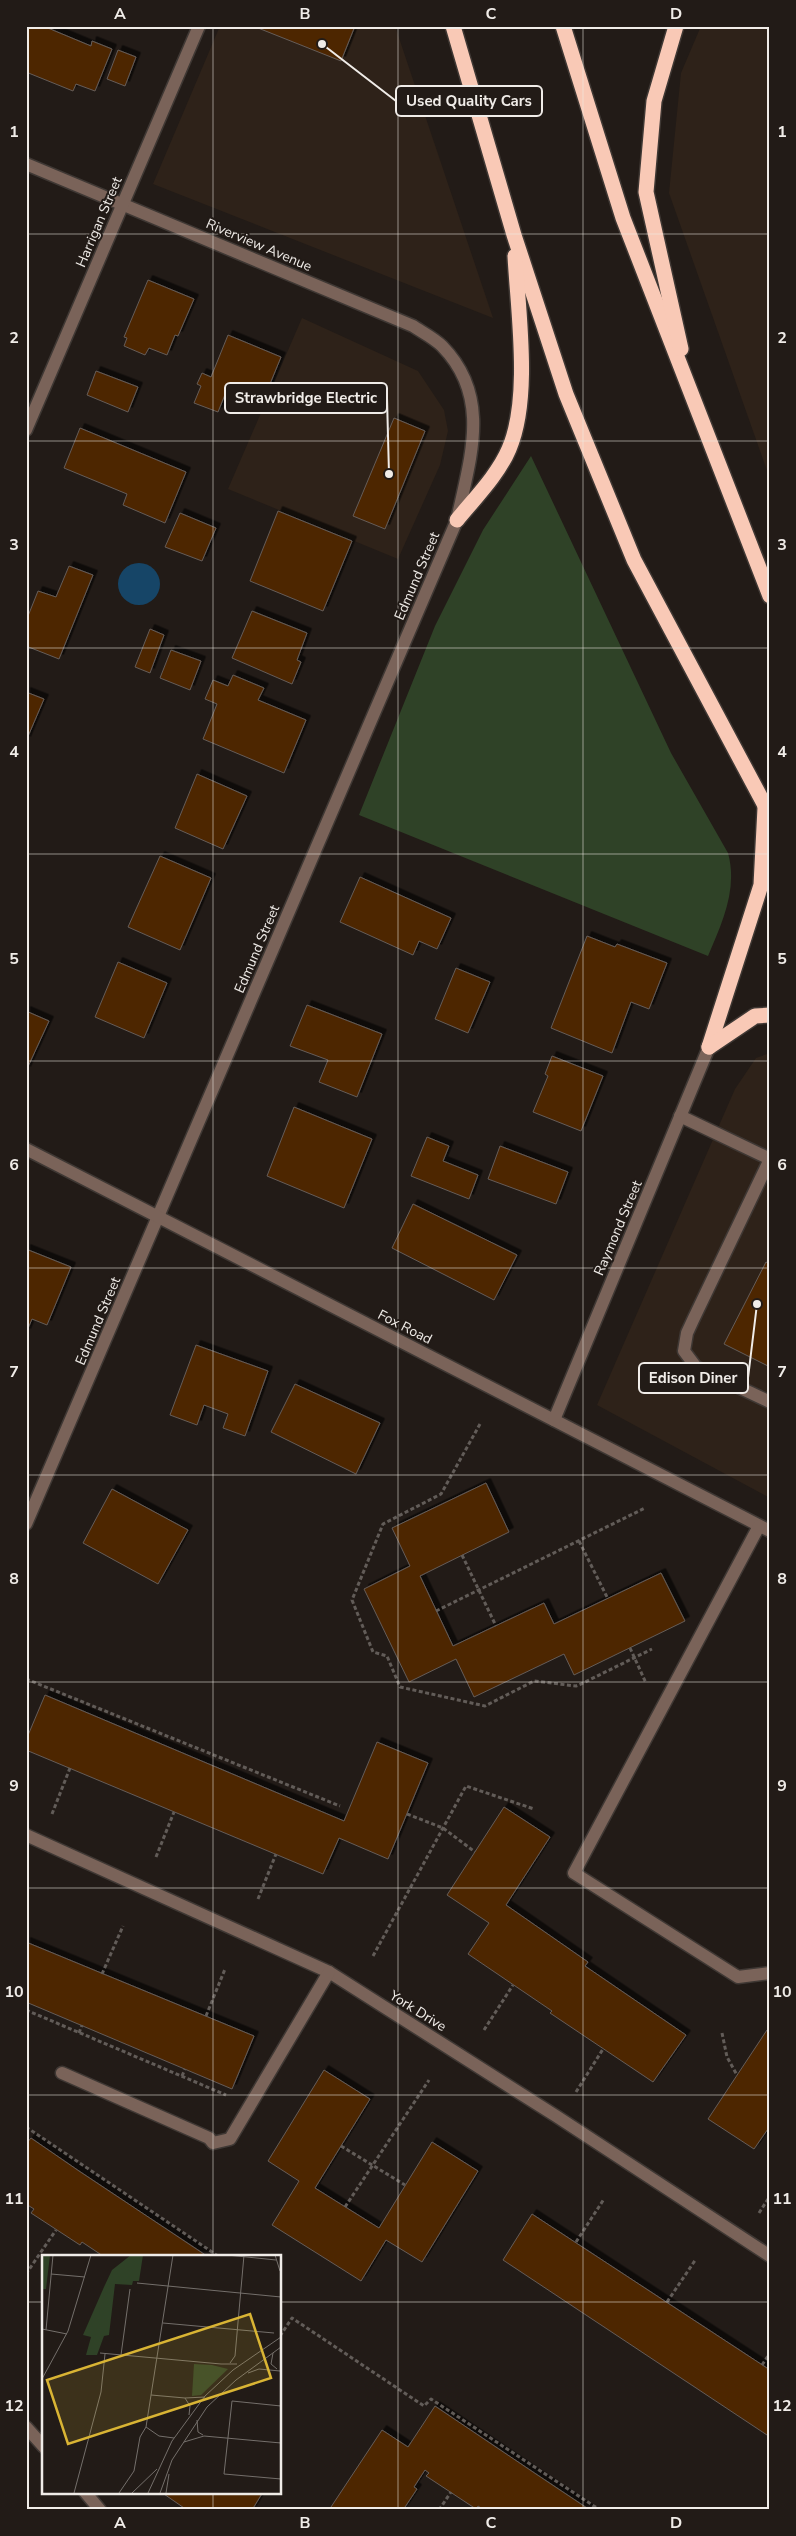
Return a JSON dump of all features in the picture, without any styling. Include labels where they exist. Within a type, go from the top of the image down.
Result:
[{"type":"highway","points":[[453,26],[514,235],[566,394],[634,560],[768,812],[761,885],[709,1047]]},
{"type":"highway","points":[[563,26],[623,218],[770,596]]},
{"type":"highway","points":[[676,26],[654,101],[646,192],[692,399]]},
{"type":"highway","points":[[458,520],[486,486],[509,449],[517,419],[522,376],[514,235]]},
{"type":"highway","points":[[709,1047],[755,1016],[770,1016]]},
{"type":"street","name":"Harrigan Street","points":[[26,430],[199,26]]},
{"type":"street","name":"Riverview Avenue","points":[[26,164],[413,326],[441,345],[465,375]]},
{"type":"street","name":"Edmund Street","points":[[26,1524],[458,520],[472,450],[474,415],[465,375]]},
{"type":"street","name":"Raymond Street","points":[[554,1420],[709,1047]]},
{"type":"street","points":[[680,1116],[770,1159],[692,1320],[687,1332],[684,1351],[696,1367],[770,1402]]},
{"type":"street","name":"Fox Road","points":[[26,1149],[764,1529]]},
{"type":"street","points":[[764,1529],[665,1702],[574,1873],[738,1977],[770,1973]]},
{"type":"street","name":"York Drive","points":[[26,1835],[329,1972],[556,2116],[770,2256]]},
{"type":"street","points":[[62,2073],[209,2138],[213,2144],[230,2138],[329,1972]]},
{"type":"street","points":[[26,2427],[42,2445]]},
{"type":"street","points":[[87,2494],[100,2510]]},
{"type":"path","points":[[480,1424],[441,1494],[383,1524],[352,1600],[373,1652],[387,1656],[400,1686],[485,1706],[534,1681],[576,1686],[652,1649]]},
{"type":"path","points":[[436,1611],[645,1508]]},
{"type":"path","points":[[579,1541],[608,1599]]},
{"type":"path","points":[[462,1555],[496,1626]]},
{"type":"path","points":[[630,1648],[652,1694],[665,1702]]},
{"type":"path","points":[[26,1679],[340,1806]]},
{"type":"path","points":[[52,1814],[70,1768]]},
{"type":"path","points":[[373,1956],[466,1786],[534,1809]]},
{"type":"path","points":[[156,1857],[174,1812]]},
{"type":"path","points":[[407,1814],[443,1828],[475,1852]]},
{"type":"path","points":[[258,1899],[276,1854]]},
{"type":"path","points":[[102,1974],[123,1926]]},
{"type":"path","points":[[206,2016],[225,1969]]},
{"type":"path","points":[[484,2030],[513,1984]]},
{"type":"path","points":[[26,2010],[226,2095]]},
{"type":"path","points":[[79,2033],[82,2025]]},
{"type":"path","points":[[722,2033],[727,2057],[737,2075]]},
{"type":"path","points":[[576,2092],[603,2049]]},
{"type":"path","points":[[182,2076],[186,2069]]},
{"type":"path","points":[[345,2207],[429,2080]]},
{"type":"path","points":[[26,2127],[217,2255]]},
{"type":"path","points":[[341,2146],[405,2185]]},
{"type":"path","points":[[79,2171],[83,2166]]},
{"type":"path","points":[[110,2191],[114,2186]]},
{"type":"path","points":[[759,2213],[770,2196]]},
{"type":"path","points":[[576,2242],[604,2199]]},
{"type":"path","points":[[167,2229],[171,2224]]},
{"type":"path","points":[[26,2274],[56,2230]]},
{"type":"path","points":[[667,2302],[696,2259]]},
{"type":"path","points":[[281,2334],[292,2318],[424,2406],[431,2399],[600,2510]]},
{"type":"path","points":[[762,2365],[770,2353]]},
{"type":"path","points":[[536,2474],[538,2469]]},
{"type":"path","points":[[439,2510],[451,2492]]},
{"type":"shaded area","points":[[220,26],[395,26],[493,318],[153,184]]},
{"type":"shaded area","points":[[701,26],[770,26],[770,479],[669,193],[681,73]]},
{"type":"shaded area","points":[[302,318],[418,371],[444,410],[448,431],[440,465],[398,559],[228,489]]},
{"type":"shaded area","points":[[770,1053],[770,1498],[597,1405],[735,1089],[756,1058]]},
{"type":"green space","points":[[531,456],[671,753],[728,853],[731,866],[730,893],[723,918],[708,956],[359,815],[435,626],[483,530]]},
{"type":"water","points":[[143,563],[151,566],[157,572],[160,584],[157,596],[151,602],[135,605],[127,602],[121,596],[118,580],[121,572],[127,566]]},
{"type":"building","points":[[28,26],[43,26],[91,46],[92,41],[112,49],[95,91],[76,84],[73,91],[26,72]]},
{"type":"building","points":[[253,26],[355,26],[341,61]]},
{"type":"building","points":[[118,50],[136,57],[125,86],[107,79]]},
{"type":"building","points":[[148,280],[194,299],[178,336],[175,335],[167,355],[149,348],[145,355],[124,346],[127,338],[124,337]]},
{"type":"building","points":[[228,335],[281,357],[263,401],[228,387],[218,412],[194,403],[201,386],[197,384],[202,373],[211,377]]},
{"type":"building","points":[[96,371],[138,387],[128,412],[87,395]]},
{"type":"building","points":[[394,418],[425,431],[385,529],[353,516]]},
{"type":"building","points":[[80,428],[186,472],[165,523],[123,505],[127,494],[64,468]]},
{"type":"building","points":[[278,511],[352,541],[323,611],[250,581]]},
{"type":"building","points":[[180,513],[216,528],[202,561],[165,547]]},
{"type":"building","points":[[69,566],[93,575],[59,659],[26,646],[26,621],[38,591],[56,597]]},
{"type":"building","points":[[252,611],[307,633],[297,660],[301,662],[292,684],[232,658]]},
{"type":"building","points":[[150,629],[164,635],[150,673],[135,667]]},
{"type":"building","points":[[171,650],[201,661],[190,690],[160,678]]},
{"type":"building","points":[[233,675],[264,688],[258,700],[306,720],[284,773],[203,739],[217,704],[205,699],[213,680],[228,686]]},
{"type":"building","points":[[26,692],[44,699],[26,741]]},
{"type":"building","points":[[197,774],[247,796],[223,849],[175,828]]},
{"type":"building","points":[[160,856],[211,878],[180,950],[128,927]]},
{"type":"building","points":[[360,877],[451,918],[437,949],[419,941],[413,955],[340,922]]},
{"type":"building","points":[[587,936],[615,947],[617,944],[667,963],[649,1009],[631,1002],[612,1053],[551,1028]]},
{"type":"building","points":[[118,962],[167,983],[144,1038],[95,1017]]},
{"type":"building","points":[[456,968],[490,982],[468,1033],[435,1019]]},
{"type":"building","points":[[307,1005],[382,1034],[357,1097],[319,1082],[328,1060],[290,1046]]},
{"type":"building","points":[[26,1011],[49,1021],[26,1071]]},
{"type":"building","points":[[552,1056],[603,1076],[581,1131],[533,1112],[548,1076],[545,1074]]},
{"type":"building","points":[[294,1107],[372,1139],[344,1208],[267,1176]]},
{"type":"building","points":[[427,1137],[449,1146],[443,1161],[478,1175],[469,1199],[411,1176]]},
{"type":"building","points":[[500,1146],[568,1172],[556,1204],[488,1179]]},
{"type":"building","points":[[413,1204],[517,1255],[494,1300],[392,1248]]},
{"type":"building","points":[[26,1249],[71,1267],[47,1325],[32,1319],[26,1333]]},
{"type":"building","points":[[766,1262],[770,1264],[770,1367],[724,1344]]},
{"type":"building","points":[[196,1345],[268,1371],[245,1436],[223,1428],[228,1414],[204,1405],[197,1425],[170,1415]]},
{"type":"building","points":[[295,1384],[380,1423],[356,1474],[271,1432]]},
{"type":"building","points":[[486,1483],[509,1532],[420,1576],[453,1646],[544,1603],[554,1624],[661,1573],[685,1621],[574,1675],[564,1654],[474,1697],[456,1659],[409,1682],[364,1589],[410,1566],[392,1528]]},
{"type":"building","points":[[112,1489],[188,1530],[158,1584],[83,1543]]},
{"type":"building","points":[[45,1695],[344,1821],[377,1742],[428,1763],[388,1859],[339,1838],[323,1874],[26,1750],[26,1740]]},
{"type":"building","points":[[504,1807],[550,1837],[506,1905],[588,1962],[585,1966],[686,2035],[653,2082],[550,2013],[552,2011],[468,1954],[489,1923],[447,1895]]},
{"type":"building","points":[[26,1942],[254,2036],[232,2089],[26,2002]]},
{"type":"building","points":[[767,2030],[770,2032],[770,2126],[754,2149],[708,2119]]},
{"type":"building","points":[[324,2070],[370,2099],[315,2188],[379,2228],[432,2142],[478,2171],[422,2262],[386,2240],[361,2281],[272,2225],[299,2181],[268,2161]]},
{"type":"building","points":[[31,2138],[205,2255],[102,2255],[82,2242],[80,2245],[31,2213],[34,2209],[26,2204],[26,2144]]},
{"type":"building","points":[[532,2214],[770,2370],[770,2437],[503,2260]]},
{"type":"building","points":[[435,2406],[590,2510],[484,2510],[478,2506],[476,2509],[426,2476],[429,2473],[425,2470],[414,2487],[417,2489],[403,2510],[329,2510],[382,2430],[408,2447]]},
{"type":"building","points":[[164,2494],[262,2494],[252,2510],[187,2510]]},
{"type":"place","name":"Used Quality Cars","points":[[322,44]]},
{"type":"place","name":"Strawbridge Electric","points":[[389,474]]},
{"type":"place","name":"Edison Diner","points":[[757,1304]]}]
